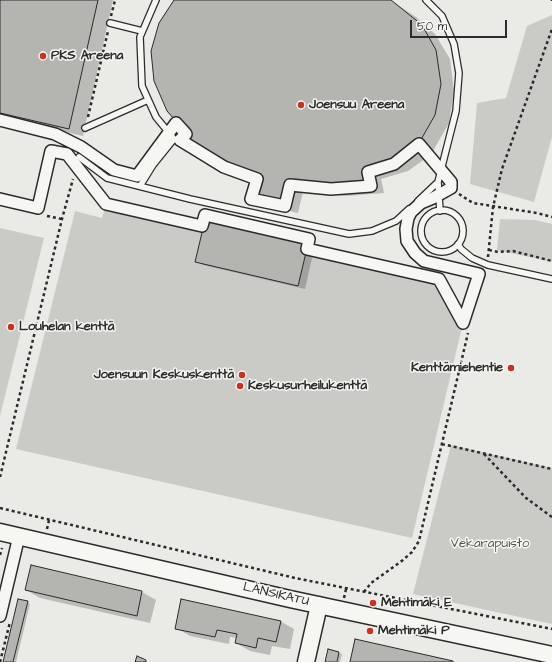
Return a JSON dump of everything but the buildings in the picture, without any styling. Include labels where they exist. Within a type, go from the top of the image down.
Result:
[{"type":"street","points":[[0,120],[55,134],[81,148],[114,170],[137,176],[176,123],[186,134],[180,140],[224,167],[257,179],[251,199],[285,206],[290,185],[331,189],[371,186],[368,172],[394,164],[409,154],[419,144],[451,182],[451,188],[421,203],[411,212],[406,229],[407,241],[415,254],[424,261],[479,274],[463,324],[439,279],[307,249],[309,239],[205,215],[202,226],[106,204],[77,162],[67,154],[51,151],[38,208],[0,199]]},
{"type":"street","name":"LÄNSIKATU","points":[[0,532],[319,605],[552,655]]},
{"type":"street","points":[[0,616],[19,536]]},
{"type":"street","points":[[306,662],[319,605]]},
{"type":"lane","points":[[140,186],[153,165],[174,138],[156,116],[142,86],[140,37],[156,0]]},
{"type":"lane","points":[[426,0],[442,16],[454,44],[459,73],[456,111],[438,182],[440,211]]},
{"type":"lane","points":[[110,23],[142,31]]},
{"type":"lane","points":[[85,128],[148,100]]},
{"type":"lane","points":[[77,162],[107,178],[190,199],[349,234],[372,232],[396,221],[438,182]]},
{"type":"lane","points":[[440,211],[447,211],[455,215],[460,220],[463,231],[462,238],[458,244],[454,249],[447,252],[438,252],[431,249],[425,244],[422,237],[422,227],[424,221],[430,214],[440,211]]},
{"type":"lane","points":[[458,244],[461,250],[472,258],[488,265],[552,279]]},
{"type":"path","points":[[85,128],[115,0]]},
{"type":"path","points":[[488,265],[493,207],[502,169],[552,29]]},
{"type":"path","points":[[0,477],[77,162]]},
{"type":"path","points":[[451,188],[473,203],[537,213],[552,217]]},
{"type":"path","points":[[489,250],[498,252],[513,251],[552,261]]},
{"type":"path","points":[[364,592],[371,583],[412,552],[419,541],[469,332]]},
{"type":"path","points":[[442,444],[552,470]]},
{"type":"path","points":[[483,454],[526,498],[552,517]]},
{"type":"path","points":[[0,508],[295,578],[552,629]]},
{"type":"path","points":[[0,555],[2,548]]},
{"type":"green space","points":[[552,15],[552,137],[534,202],[470,184],[477,103],[506,98],[527,26]]},
{"type":"green space","name":"Keskusurheilukenttä","points":[[106,204],[439,279],[463,323],[412,538],[16,449],[75,211],[102,218]]},
{"type":"green space","points":[[500,219],[535,220],[552,224],[552,262],[497,250]]},
{"type":"green space","name":"Louhelan kenttä","points":[[0,228],[44,238],[0,416]]},
{"type":"green space","name":"Vekarapuisto","points":[[451,445],[552,468],[552,624],[413,594]]},
{"type":"place","name":"PKS Areena","points":[[43,56]]},
{"type":"place","name":"Joensuu Areena","points":[[301,105]]},
{"type":"place","name":"Louhelan kenttä","points":[[11,327]]},
{"type":"place","name":"Kenttämiehentie","points":[[511,368]]},
{"type":"place","name":"Joensuun Keskuskenttä","points":[[242,375]]},
{"type":"place","name":"Keskusurheilukenttä","points":[[240,386]]},
{"type":"place","name":"Mehtimäki E","points":[[373,603]]},
{"type":"place","name":"Mehtimäki P","points":[[370,631]]}]
